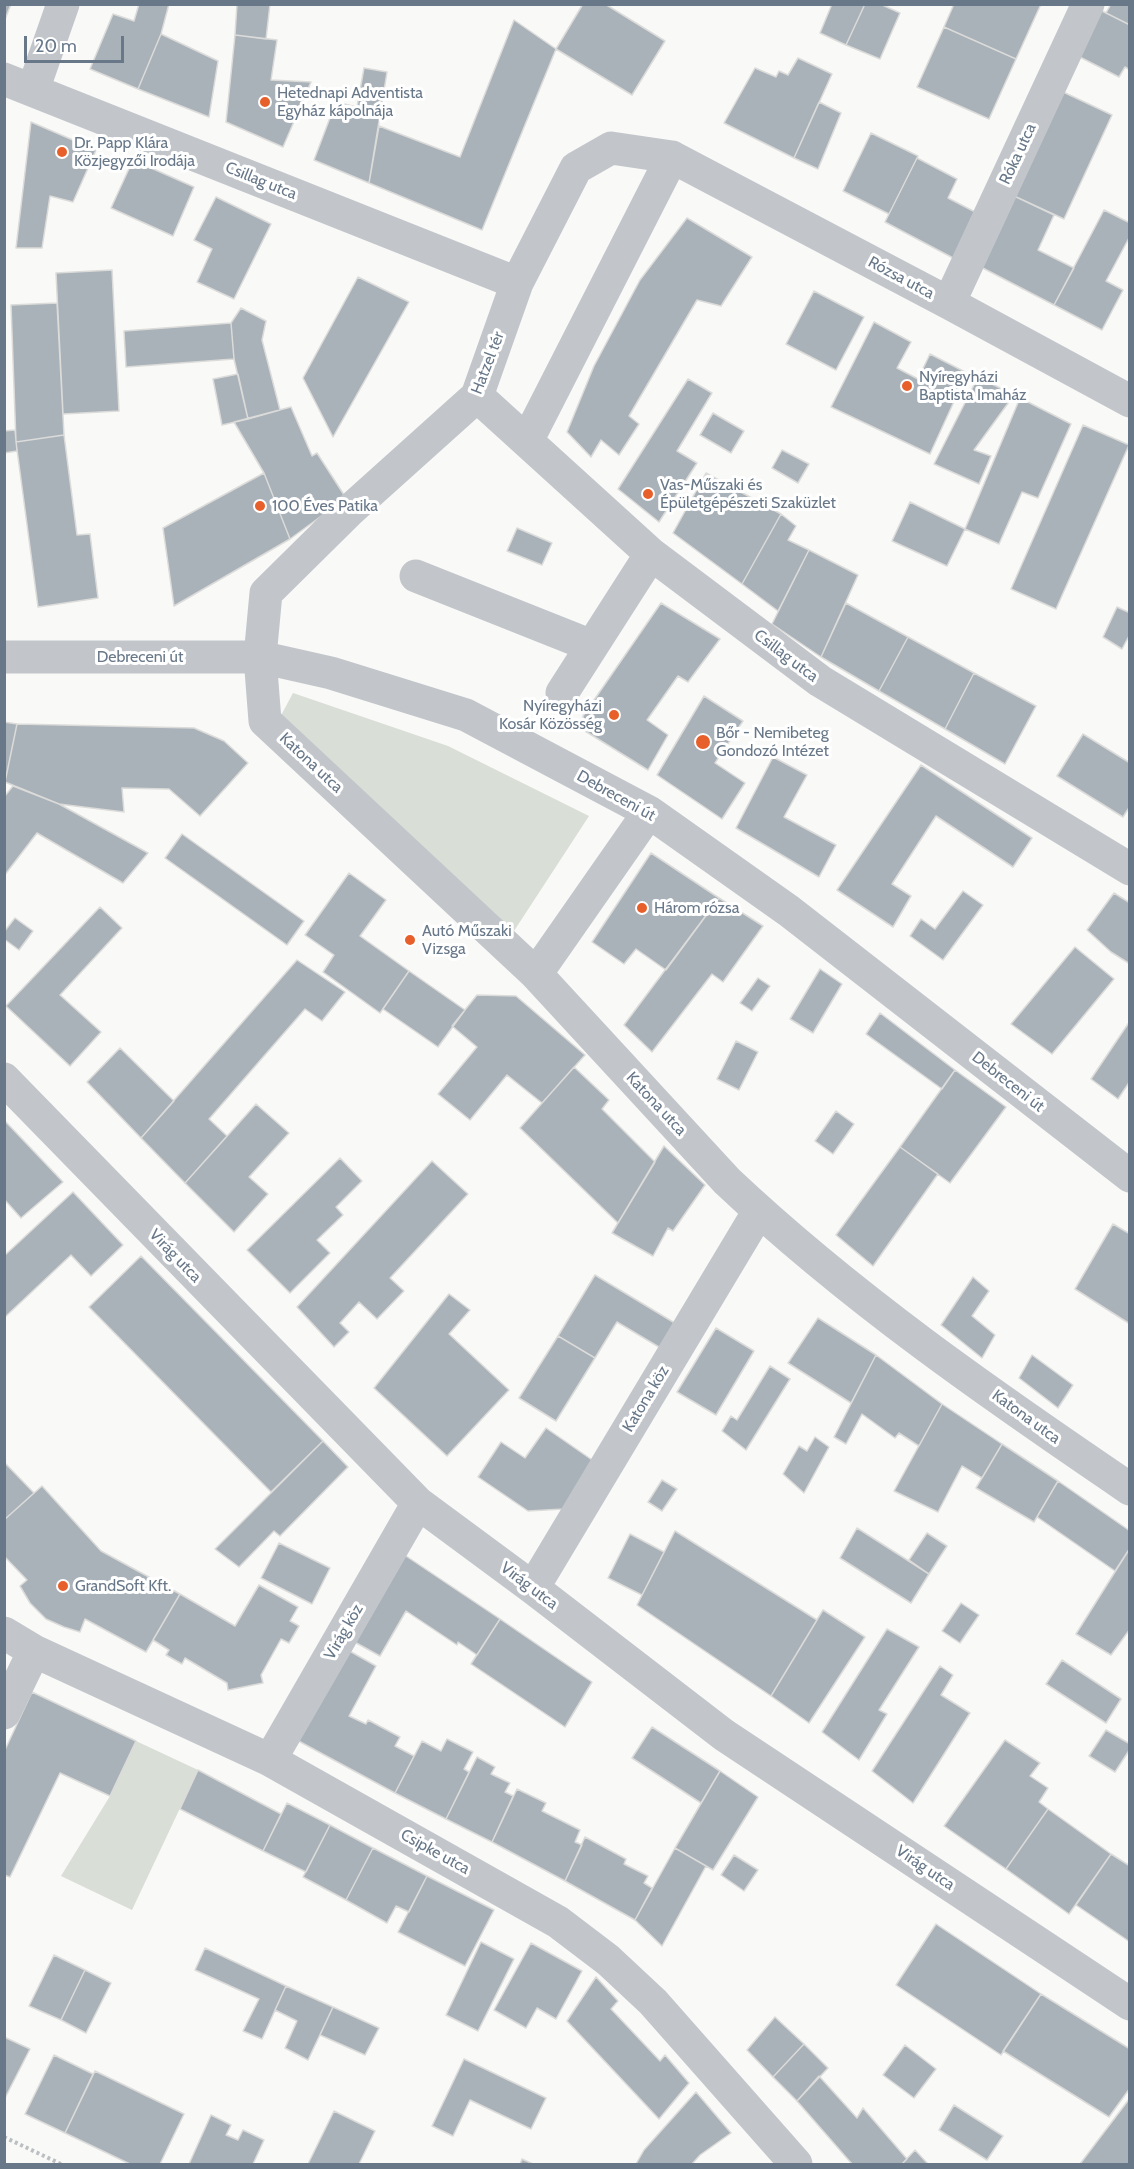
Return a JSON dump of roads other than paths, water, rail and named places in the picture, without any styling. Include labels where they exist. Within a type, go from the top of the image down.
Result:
[{"type":"street","points":[[19,85],[63,4]]},
{"type":"street","name":"Róka utca","points":[[949,303],[1088,4]]},
{"type":"street","name":"Csillag utca","points":[[19,85],[517,283]]},
{"type":"street","name":"Hatzel tér","points":[[260,657],[266,593],[349,512],[477,396],[517,283],[576,168],[611,148],[672,157]]},
{"type":"street","points":[[527,441],[672,157]]},
{"type":"street","name":"Rózsa utca","points":[[672,157],[1130,400]]},
{"type":"street","name":"Csillag utca","points":[[477,396],[651,554],[820,681],[1130,869]]},
{"type":"street","points":[[562,693],[651,554]]},
{"type":"street","points":[[416,576],[592,646]]},
{"type":"street","name":"Debreceni út","points":[[4,657],[260,657],[331,673],[466,715],[649,812],[789,911],[1130,1176]]},
{"type":"street","name":"Katona utca","points":[[260,657],[265,721],[536,974],[727,1181],[854,1291],[1130,1490]]},
{"type":"street","points":[[536,974],[649,812]]},
{"type":"street","name":"Virág utca","points":[[4,1079],[418,1503],[724,1735],[1130,2004]]},
{"type":"street","name":"Katona köz","points":[[533,1588],[759,1211]]},
{"type":"street","name":"Virág köz","points":[[270,1760],[418,1503]]},
{"type":"street","name":"Csipke utca","points":[[4,1633],[34,1651],[270,1760],[558,1922],[608,1960],[653,2002],[796,2164]]},
{"type":"street","points":[[4,1713],[34,1651]]},
{"type":"place","name":"Hetednapi Adventista Egyház kápolnája","points":[[265,102]]},
{"type":"place","name":"Dr. Papp Klára Közjegyzői Irodája","points":[[62,152]]},
{"type":"place","name":"Nyíregyházi Baptista Imaház","points":[[907,386]]},
{"type":"place","name":"Vas-Műszaki és Épületgépészeti Szaküzlet","points":[[648,494]]},
{"type":"place","name":"100 Éves Patika","points":[[260,506]]},
{"type":"place","name":"Nyíregyházi Kosár Közösség","points":[[614,715]]},
{"type":"place","name":"Bőr - Nemibeteg Gondozó Intézet","points":[[703,742]]},
{"type":"place","name":"Három rózsa","points":[[642,908]]},
{"type":"place","name":"Autó Műszaki Vizsga","points":[[410,940]]},
{"type":"place","name":"GrandSoft Kft.","points":[[63,1586]]}]
